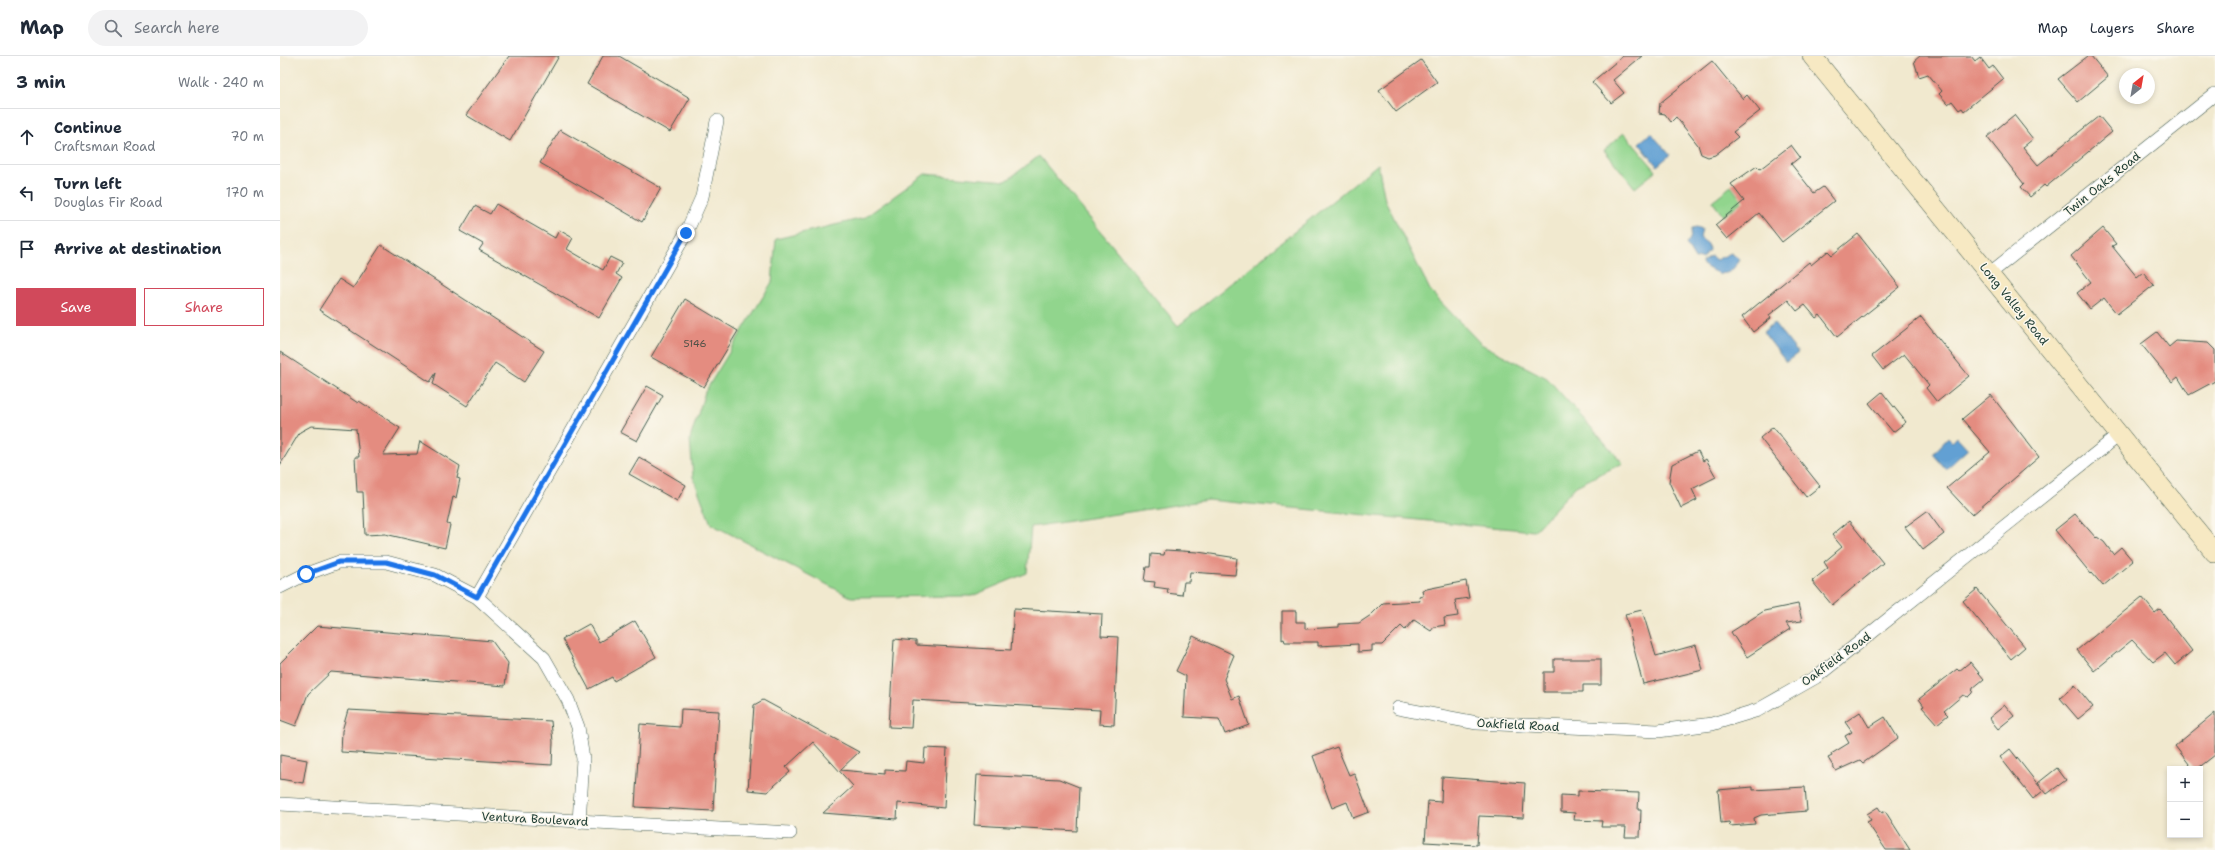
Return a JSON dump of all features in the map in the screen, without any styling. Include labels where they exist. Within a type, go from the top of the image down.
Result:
[{"type":"street","name":"Long Valley Road","points":[[1812,56],[2215,553]]},
{"type":"street","name":"Twin Oaks Road","points":[[1989,274],[2215,94]]},
{"type":"street","points":[[477,597],[686,233],[702,197],[717,121]]},
{"type":"street","name":"Oakfield Road","points":[[1398,708],[1476,723],[1658,731],[1712,724],[1758,710],[1816,677],[2119,435]]},
{"type":"street","points":[[280,587],[306,574],[339,562],[386,562],[435,575],[477,597],[544,658],[568,700],[578,727],[583,759],[579,822]]},
{"type":"street","name":"Ventura Boulevard","points":[[280,804],[790,833]]},
{"type":"green space","points":[[1624,133],[1656,171],[1635,188],[1604,150]]},
{"type":"green space","points":[[1039,156],[1178,326],[1378,164],[1385,200],[1431,292],[1481,344],[1547,378],[1623,463],[1576,486],[1534,531],[1208,500],[1031,527],[1027,573],[972,596],[851,597],[711,524],[693,477],[690,439],[705,392],[772,282],[776,239],[864,218],[925,174],[1006,181]]},
{"type":"green space","points":[[1731,186],[1742,201],[1723,216],[1712,201]]},
{"type":"water","points":[[1651,133],[1670,155],[1657,166],[1639,143]]},
{"type":"water","points":[[1697,227],[1702,229],[1700,238],[1708,244],[1709,250],[1703,258],[1695,259],[1686,244],[1690,239],[1692,228]]},
{"type":"water","points":[[1731,253],[1739,259],[1732,270],[1727,273],[1718,273],[1702,264],[1702,262],[1711,256],[1716,260]]},
{"type":"water","points":[[1774,323],[1798,353],[1786,362],[1763,332]]},
{"type":"water","points":[[1957,437],[1968,449],[1946,469],[1933,454],[1948,438],[1952,442]]},
{"type":"building","points":[[509,56],[559,56],[510,141],[466,115]]},
{"type":"building","points":[[603,56],[619,56],[690,98],[670,132],[587,84]]},
{"type":"building","points":[[1623,56],[1642,56],[1613,80],[1624,93],[1611,103],[1592,82]]},
{"type":"building","points":[[1920,56],[1971,56],[1975,61],[1980,57],[1989,69],[1993,66],[2003,79],[1964,111],[1962,108],[1959,110],[1952,101],[1948,104],[1939,94],[1942,91],[1928,74],[1919,77],[1914,61]]},
{"type":"building","points":[[2088,56],[2091,56],[2108,77],[2078,102],[2058,79]]},
{"type":"building","points":[[1421,60],[1437,82],[1396,112],[1379,90]]},
{"type":"building","points":[[1712,61],[1743,99],[1747,95],[1760,111],[1733,132],[1738,137],[1715,155],[1708,157],[1701,154],[1698,145],[1676,117],[1671,122],[1665,114],[1659,113],[1660,103]]},
{"type":"building","points":[[2014,115],[2033,139],[2023,147],[2038,165],[2099,116],[2112,132],[2046,187],[2044,185],[2030,197],[2021,187],[2024,184],[1987,137]]},
{"type":"building","points":[[560,130],[661,188],[642,222],[540,163]]},
{"type":"building","points":[[1791,145],[1800,157],[1791,164],[1814,193],[1823,187],[1834,201],[1782,242],[1759,213],[1727,239],[1715,225],[1744,201],[1731,184],[1757,166],[1760,169]]},
{"type":"building","points":[[496,204],[555,238],[559,230],[573,238],[567,249],[603,270],[610,257],[622,263],[616,274],[622,278],[599,318],[479,250],[483,244],[460,231],[475,206],[490,214]]},
{"type":"building","points":[[2103,228],[2116,244],[2112,246],[2137,277],[2143,272],[2154,285],[2117,314],[2104,298],[2090,309],[2077,293],[2091,282],[2071,256]]},
{"type":"building","points":[[1858,234],[1900,287],[1837,337],[1820,315],[1816,318],[1805,305],[1797,311],[1788,300],[1769,315],[1771,318],[1753,332],[1742,317],[1809,262],[1811,265],[1828,251],[1832,255]]},
{"type":"building","points":[[381,245],[544,351],[524,382],[495,363],[467,406],[433,384],[436,373],[430,382],[319,310],[339,279],[353,288]]},
{"type":"building","points":[[685,299],[738,331],[704,387],[651,357]]},
{"type":"building","points":[[1921,317],[1969,376],[1937,402],[1926,388],[1929,385],[1904,354],[1883,370],[1872,356]]},
{"type":"building","points":[[2157,332],[2169,347],[2176,341],[2208,343],[2215,350],[2215,381],[2189,395],[2178,377],[2172,382],[2141,344]]},
{"type":"building","points":[[280,352],[358,403],[359,401],[400,428],[383,455],[417,454],[420,441],[460,466],[457,478],[460,479],[456,498],[453,497],[447,524],[450,525],[445,548],[385,534],[365,535],[363,492],[357,492],[355,457],[359,457],[356,429],[311,426],[300,432],[280,465]]},
{"type":"building","points":[[647,386],[663,395],[637,441],[620,432]]},
{"type":"building","points":[[1882,392],[1906,422],[1893,432],[1869,403]]},
{"type":"building","points":[[1991,395],[2039,457],[1972,515],[1947,488],[1990,452],[1962,419]]},
{"type":"building","points":[[1773,427],[1820,486],[1806,497],[1760,438]]},
{"type":"building","points":[[1698,451],[1703,461],[1706,459],[1716,477],[1692,489],[1697,500],[1681,508],[1669,482],[1672,464]]},
{"type":"building","points":[[639,457],[686,485],[677,501],[629,474]]},
{"type":"building","points":[[1927,511],[1944,534],[1923,550],[1905,527]]},
{"type":"building","points":[[2075,514],[2096,538],[2097,537],[2104,542],[2113,554],[2121,547],[2133,561],[2103,586],[2092,573],[2091,574],[2055,530]]},
{"type":"building","points":[[1849,521],[1883,563],[1832,605],[1812,581],[1828,568],[1824,562],[1842,547],[1832,535]]},
{"type":"building","points":[[1165,550],[1198,552],[1237,558],[1235,575],[1190,572],[1189,582],[1184,582],[1182,595],[1167,593],[1168,589],[1154,587],[1155,582],[1144,581],[1146,567],[1150,567],[1151,554],[1164,555]]},
{"type":"building","points":[[1466,581],[1469,598],[1455,600],[1458,616],[1444,618],[1445,625],[1434,627],[1431,631],[1414,620],[1405,630],[1401,626],[1382,645],[1372,645],[1372,651],[1358,652],[1358,644],[1318,646],[1318,642],[1285,642],[1284,639],[1282,640],[1282,611],[1296,611],[1296,622],[1305,622],[1305,629],[1339,627],[1339,624],[1359,623],[1371,615],[1383,603],[1420,601],[1419,597],[1423,596],[1422,590]]},
{"type":"building","points":[[1977,589],[2025,647],[2011,659],[1963,601]]},
{"type":"building","points":[[2142,597],[2155,613],[2160,609],[2192,651],[2175,665],[2165,653],[2153,662],[2132,640],[2094,671],[2077,650]]},
{"type":"building","points":[[1798,604],[1802,621],[1786,623],[1790,629],[1747,657],[1731,632],[1764,611]]},
{"type":"building","points":[[1014,609],[1102,614],[1101,636],[1118,637],[1114,725],[1099,724],[1100,710],[913,700],[911,728],[889,727],[894,639],[916,641],[916,645],[1011,650]]},
{"type":"building","points":[[1642,610],[1656,656],[1696,645],[1703,670],[1643,684],[1625,614]]},
{"type":"building","points":[[635,621],[656,657],[614,681],[612,677],[589,689],[562,639],[589,624],[599,642]]},
{"type":"building","points":[[317,626],[492,641],[508,663],[505,686],[331,672],[308,694],[296,726],[280,720],[280,663]]},
{"type":"building","points":[[1193,636],[1234,655],[1224,679],[1232,699],[1239,696],[1249,725],[1225,734],[1219,719],[1184,717],[1186,676],[1176,671]]},
{"type":"building","points":[[1554,659],[1601,659],[1601,685],[1583,685],[1583,692],[1544,692],[1544,672],[1554,672]]},
{"type":"building","points":[[1970,662],[1984,679],[1973,688],[1972,693],[1968,697],[1963,695],[1944,711],[1948,715],[1937,724],[1922,707],[1924,706],[1919,699],[1957,669],[1959,671]]},
{"type":"building","points":[[2075,685],[2093,707],[2078,719],[2060,698]]},
{"type":"building","points":[[763,700],[859,752],[840,770],[885,774],[885,770],[905,771],[906,761],[924,763],[925,748],[947,749],[944,808],[898,803],[897,819],[823,813],[853,786],[813,742],[786,767],[790,772],[767,792],[748,790],[754,705]]},
{"type":"building","points":[[2005,705],[2014,716],[1998,729],[1989,718]]},
{"type":"building","points":[[681,709],[719,711],[713,811],[635,807],[640,724],[680,727]]},
{"type":"building","points":[[348,710],[551,721],[553,742],[552,765],[341,752],[342,731]]},
{"type":"building","points":[[1860,712],[1869,727],[1885,717],[1898,738],[1863,763],[1860,760],[1836,771],[1828,758],[1832,756],[1831,754],[1849,743],[1845,736],[1852,732],[1845,722]]},
{"type":"building","points":[[2215,713],[2215,755],[2201,766],[2191,766],[2175,746]]},
{"type":"building","points":[[1337,747],[1349,775],[1354,773],[1369,812],[1353,818],[1347,802],[1332,808],[1313,756]]},
{"type":"building","points":[[2010,749],[2043,791],[2033,799],[2000,757]]},
{"type":"building","points":[[280,755],[307,760],[303,783],[280,779]]},
{"type":"building","points":[[2057,768],[2066,780],[2047,794],[2038,783]]},
{"type":"building","points":[[977,775],[1059,779],[1079,787],[1077,831],[974,825]]},
{"type":"building","points":[[1442,777],[1525,783],[1523,818],[1479,816],[1477,845],[1425,842],[1428,801],[1441,802]]},
{"type":"building","points":[[1753,787],[1753,790],[1805,787],[1807,811],[1761,815],[1754,818],[1755,824],[1730,826],[1729,822],[1721,823],[1718,790]]},
{"type":"building","points":[[1578,791],[1639,793],[1638,810],[1641,810],[1640,837],[1625,837],[1626,827],[1601,827],[1602,821],[1574,820],[1575,813],[1561,812],[1561,795],[1578,796]]},
{"type":"building","points":[[1878,807],[1882,813],[1885,811],[1910,850],[1886,850],[1867,822],[1871,820],[1867,814]]},
{"type":"route","points":[[306,574],[339,562],[386,562],[435,575],[477,597],[686,233]]}]
